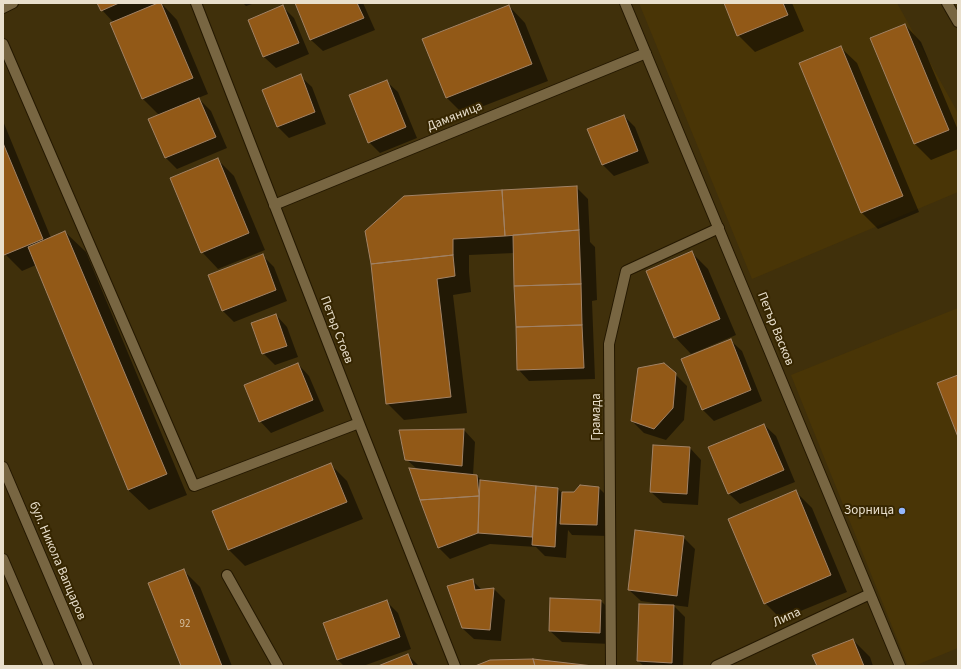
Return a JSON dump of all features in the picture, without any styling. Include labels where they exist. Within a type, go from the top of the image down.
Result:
[{"type":"street","points":[[3,8],[13,3]]},
{"type":"street","name":"Петър Стоев","points":[[196,3],[358,423],[455,666]]},
{"type":"street","name":"Петър Васков","points":[[626,3],[900,666]]},
{"type":"street","points":[[947,3],[958,22]]},
{"type":"street","points":[[3,44],[194,486],[358,423]]},
{"type":"street","name":"Дамяница","points":[[274,206],[646,54]]},
{"type":"street","name":"Грамада","points":[[611,666],[609,344],[626,271],[719,228]]},
{"type":"street","name":"бул. Никола Вапцаров","points":[[3,467],[88,666]]},
{"type":"street","points":[[3,559],[49,666]]},
{"type":"street","points":[[227,575],[278,666]]},
{"type":"street","name":"Липа","points":[[716,666],[870,594]]},
{"type":"shaded area","points":[[639,3],[897,3],[958,113],[958,192],[752,279]]},
{"type":"shaded area","name":"Зорница","points":[[958,308],[958,648],[914,666],[908,666],[791,375]]},
{"type":"building","points":[[97,3],[119,3],[101,11]]},
{"type":"building","points":[[161,3],[193,78],[142,99],[110,23]]},
{"type":"building","points":[[295,3],[357,3],[364,18],[310,40]]},
{"type":"building","points":[[724,3],[783,3],[788,15],[737,36]]},
{"type":"building","points":[[283,5],[299,43],[263,57],[248,20]]},
{"type":"building","points":[[509,5],[532,64],[446,98],[422,39]]},
{"type":"building","points":[[905,24],[949,130],[914,144],[870,38]]},
{"type":"building","points":[[841,46],[903,196],[861,213],[799,63]]},
{"type":"building","points":[[301,74],[315,112],[277,127],[262,90]]},
{"type":"building","points":[[387,80],[406,127],[368,143],[349,95]]},
{"type":"building","points":[[199,98],[216,137],[165,158],[148,119]]},
{"type":"building","points":[[624,115],[638,151],[602,165],[587,129]]},
{"type":"building","points":[[3,143],[43,239],[4,255],[3,252]]},
{"type":"building","points":[[218,158],[249,233],[201,253],[170,178]]},
{"type":"building","points":[[577,186],[579,230],[505,236],[502,190]]},
{"type":"building","points":[[502,190],[505,236],[453,239],[453,255],[371,264],[365,231],[404,196]]},
{"type":"building","points":[[579,230],[581,284],[514,286],[513,235]]},
{"type":"building","points":[[65,231],[167,474],[128,490],[28,247]]},
{"type":"building","points":[[692,251],[720,319],[674,338],[646,271]]},
{"type":"building","points":[[263,254],[276,290],[222,311],[208,275]]},
{"type":"building","points":[[453,255],[455,276],[437,279],[451,397],[386,404],[371,264]]},
{"type":"building","points":[[581,284],[582,325],[516,327],[514,286]]},
{"type":"building","points":[[276,314],[287,346],[262,354],[251,323]]},
{"type":"building","points":[[582,325],[584,368],[517,370],[516,327]]},
{"type":"building","points":[[731,339],[751,390],[702,410],[681,359]]},
{"type":"building","points":[[298,363],[313,400],[259,422],[244,385]]},
{"type":"building","points":[[664,363],[676,373],[673,408],[654,429],[631,421],[638,368]]},
{"type":"building","points":[[958,375],[958,437],[937,383]]},
{"type":"building","points":[[764,424],[784,470],[728,494],[708,447]]},
{"type":"building","points":[[464,429],[462,466],[405,460],[399,430]]},
{"type":"building","points":[[653,445],[690,447],[687,494],[650,492]]},
{"type":"building","points":[[331,463],[347,502],[228,550],[212,511]]},
{"type":"building","points":[[409,468],[477,475],[479,496],[420,500]]},
{"type":"building","points":[[480,480],[536,486],[532,537],[478,533]]},
{"type":"building","points":[[580,485],[599,487],[597,525],[560,524],[562,492],[574,492]]},
{"type":"building","points":[[536,486],[558,488],[555,547],[532,545]]},
{"type":"building","points":[[796,490],[831,575],[764,604],[728,519]]},
{"type":"building","points":[[479,496],[478,533],[438,548],[420,500]]},
{"type":"building","points":[[635,530],[684,536],[677,596],[628,590]]},
{"type":"building","points":[[184,569],[222,666],[181,666],[148,583]]},
{"type":"building","points":[[473,579],[475,590],[494,588],[490,630],[462,628],[447,586]]},
{"type":"building","points":[[550,598],[601,600],[600,633],[549,631]]},
{"type":"building","points":[[387,600],[400,637],[337,660],[323,623]]},
{"type":"building","points":[[639,604],[674,605],[672,663],[637,661]]},
{"type":"building","points":[[853,639],[864,666],[817,666],[812,655]]},
{"type":"building","points":[[408,654],[413,666],[378,666]]},
{"type":"building","points":[[533,659],[535,666],[475,666],[490,660]]},
{"type":"building","points":[[533,659],[593,666],[535,666]]},
{"type":"place","name":"Зорница","points":[[902,511]]}]
